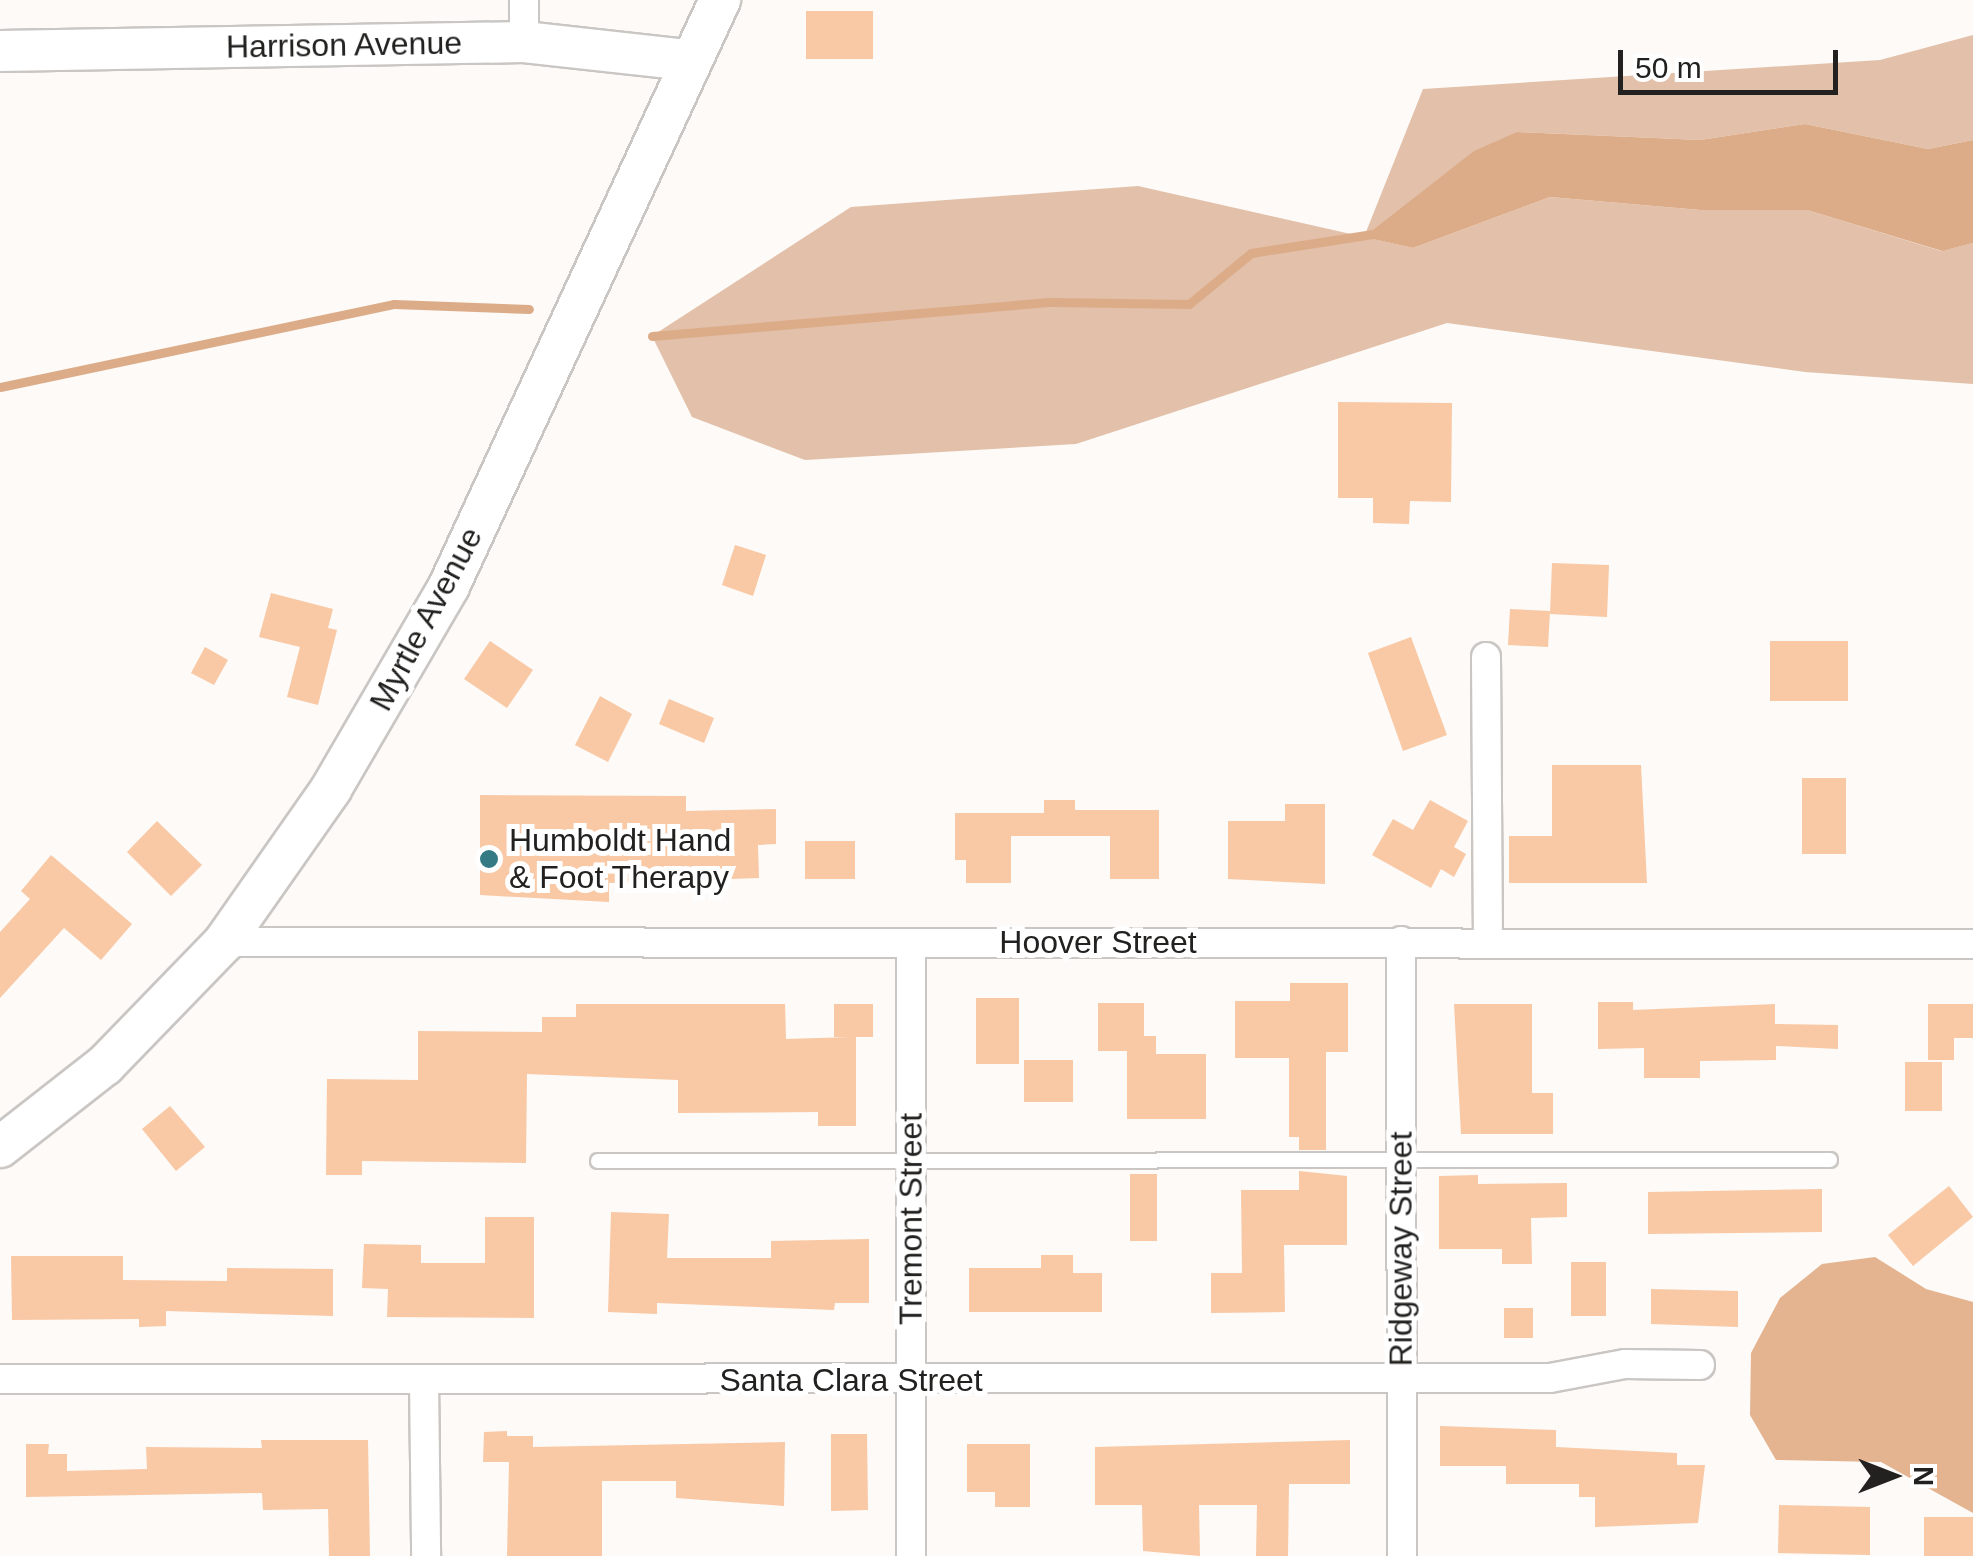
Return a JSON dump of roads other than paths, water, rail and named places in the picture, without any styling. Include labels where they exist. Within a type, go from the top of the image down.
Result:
[{"type":"main road","name":"Myrtle Avenue","points":[[0,1148],[94,1076],[224,942],[331,790],[449,586],[688,60],[720,0]]},
{"type":"main road","name":"Harrison Avenue","points":[[0,51],[524,42],[688,60]]},
{"type":"street","points":[[524,0],[524,42]]},
{"type":"street","points":[[1486,657],[1488,942]]},
{"type":"street","name":"Ridgeway Street","points":[[1401,941],[1402,1556]]},
{"type":"street","name":"Hoover Street","points":[[224,942],[1973,944]]},
{"type":"street","name":"Tremont Street","points":[[911,943],[912,1556]]},
{"type":"street","name":"Santa Clara Street","points":[[0,1379],[1550,1378],[1625,1364],[1700,1365]]},
{"type":"street","points":[[424,1380],[426,1556]]},
{"type":"lane","points":[[598,1161],[1830,1160]]},
{"type":"waterway","points":[[652,336],[1052,302],[1189,304],[1251,253],[1373,234]]},
{"type":"waterway","points":[[0,387],[394,304],[529,309]]},
{"type":"place","name":"Humboldt Hand & Foot Therapy","points":[[489,859]]}]
